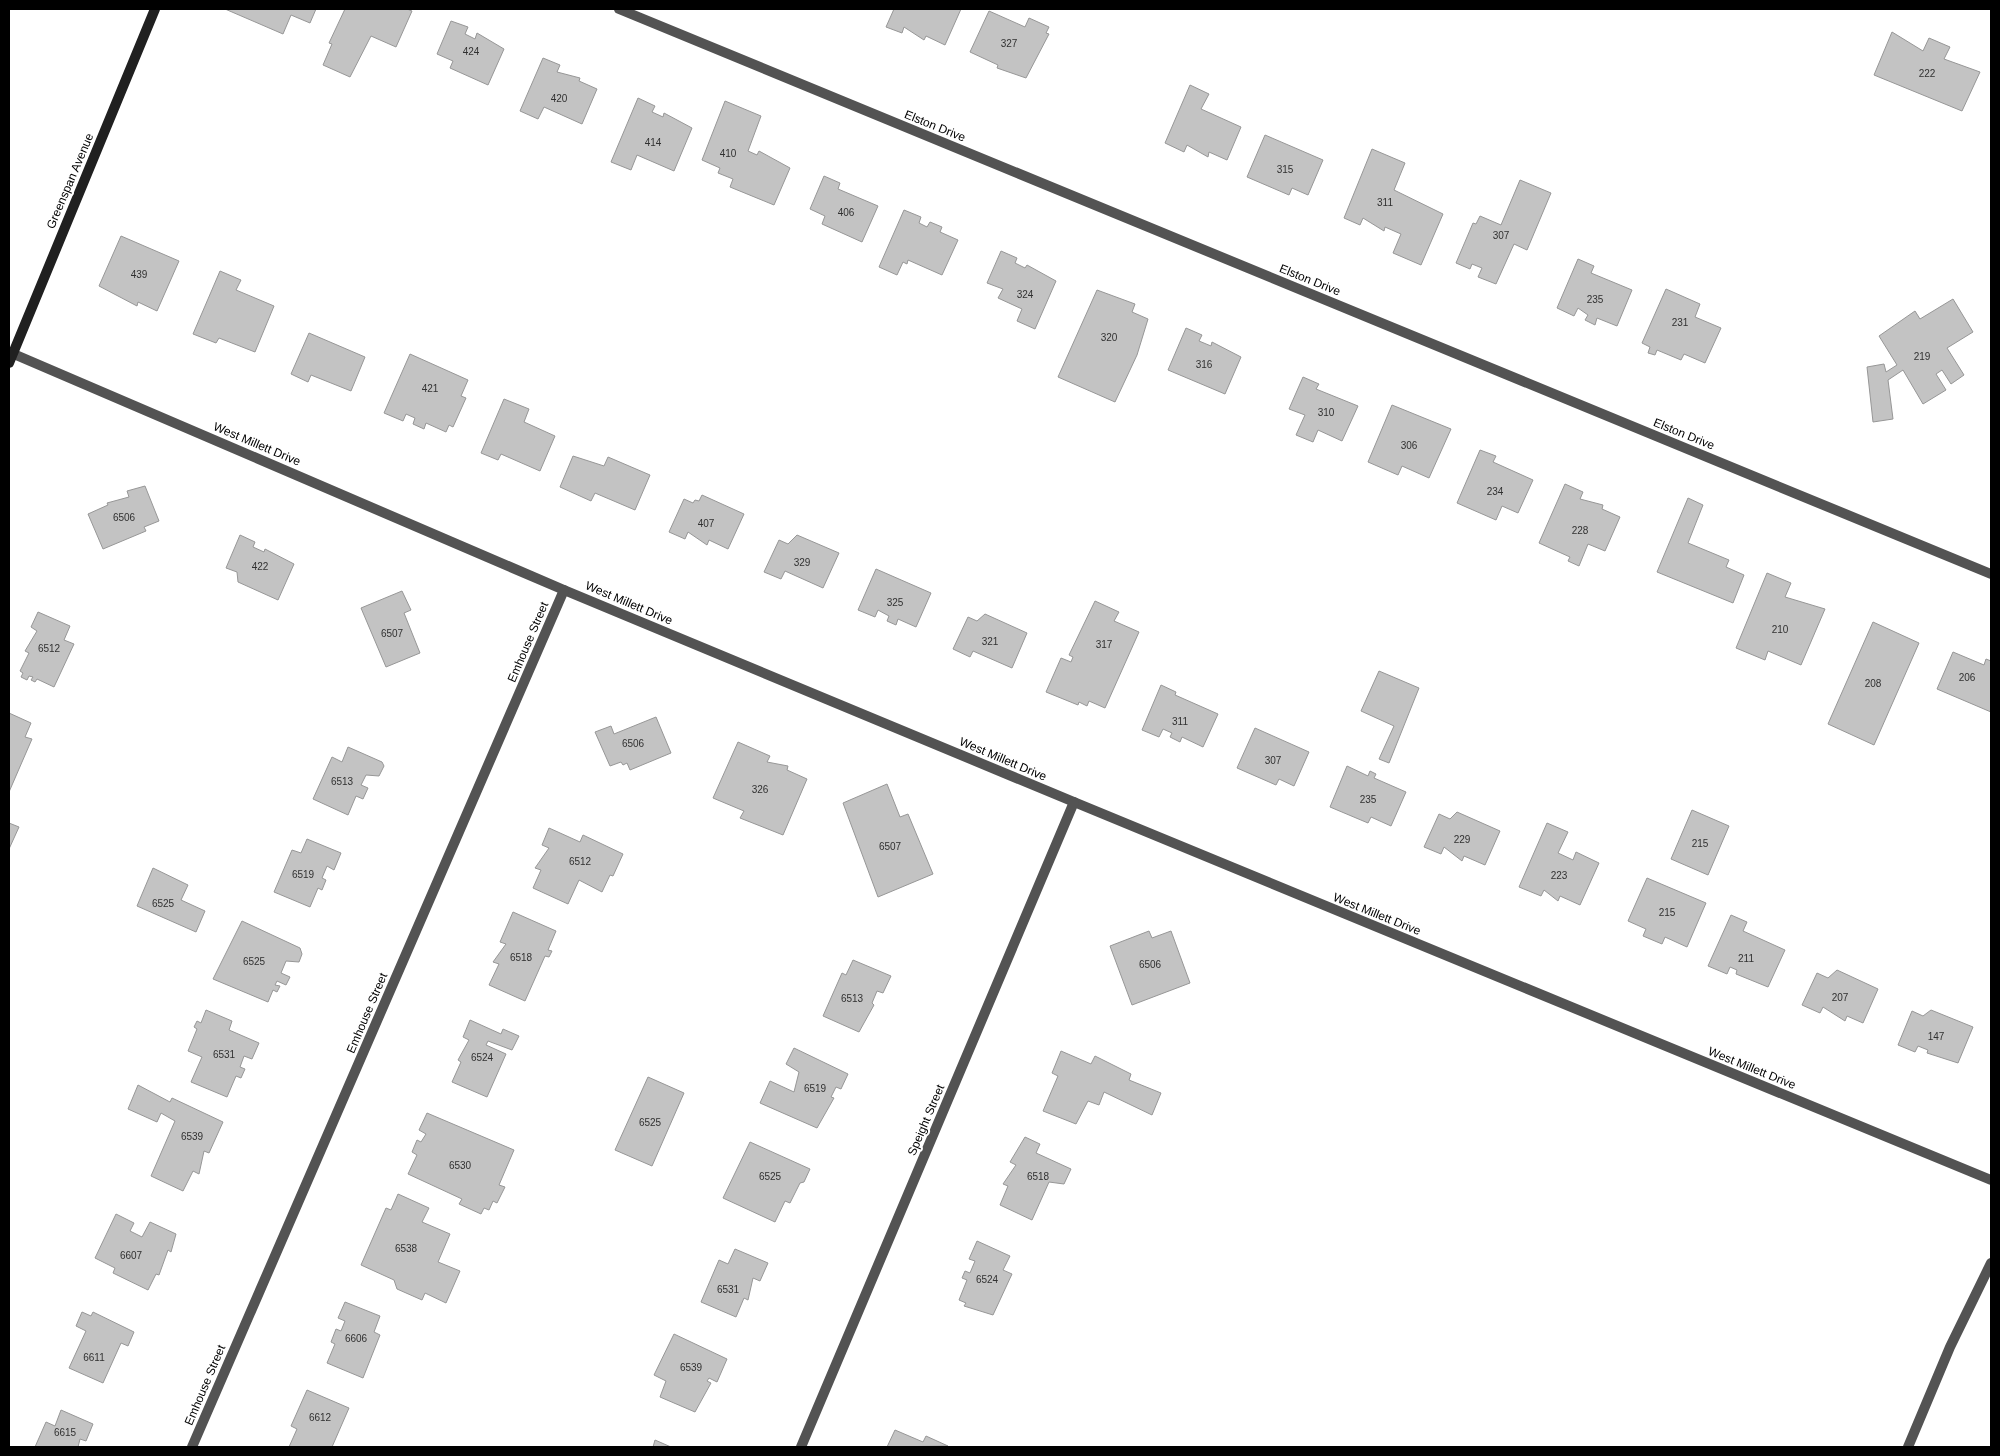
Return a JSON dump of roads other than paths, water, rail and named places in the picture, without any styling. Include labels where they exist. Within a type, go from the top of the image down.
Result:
[{"type":"street","name":"Greenspan Avenue","points":[[10,356],[156,9]]},
{"type":"street","name":"Elston Drive","points":[[619,9],[1991,574]]},
{"type":"street","name":"West Millett Drive","points":[[10,356],[564,590],[1991,1180]]},
{"type":"street","name":"Emhouse Street","points":[[192,1447],[564,590]]},
{"type":"street","name":"Speight Street","points":[[801,1447],[1074,802]]},
{"type":"street","points":[[1908,1447],[1950,1347],[1991,1263]]}]
